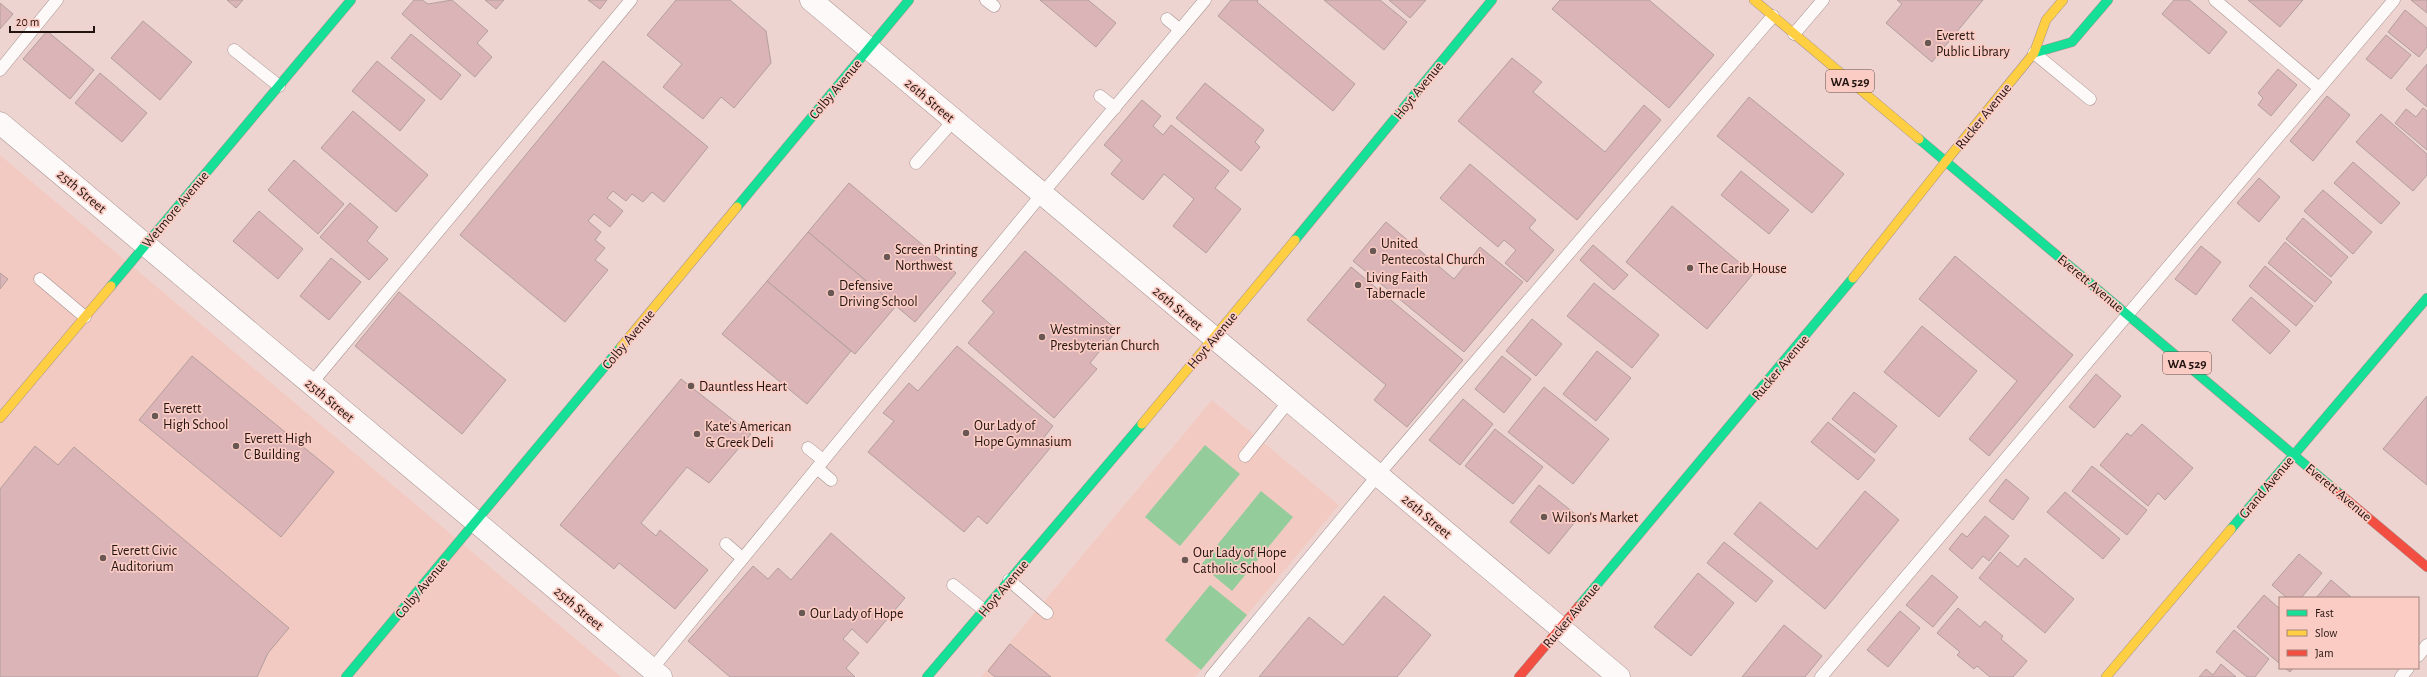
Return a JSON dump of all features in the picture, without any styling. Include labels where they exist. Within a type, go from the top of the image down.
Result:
[{"type":"street","name":"Wetmore Avenue","points":[[0,418],[351,0]]},
{"type":"street","name":"26th Street","points":[[811,0],[1619,677]]},
{"type":"street","name":"Colby Avenue","points":[[346,677],[910,0]]},
{"type":"street","name":"Hoyt Avenue","points":[[927,677],[1214,339],[1492,0]]},
{"type":"street","name":"Everett Avenue","points":[[1754,0],[2129,314],[2427,567]]},
{"type":"street","name":"Rucker Avenue","points":[[1519,677],[1824,315],[2034,53],[2046,20],[2063,0]]},
{"type":"street","points":[[2034,53],[2072,42],[2108,0]]},
{"type":"street","name":"25th Street","points":[[0,123],[656,673]]},
{"type":"street","name":"Grand Avenue","points":[[2106,677],[2427,298]]},
{"type":"lane","points":[[0,70],[57,0]]},
{"type":"lane","points":[[311,384],[428,252],[631,0]]},
{"type":"lane","points":[[656,673],[742,558],[1042,194],[1205,0]]},
{"type":"lane","points":[[1794,34],[1824,0]]},
{"type":"lane","points":[[2215,0],[2319,88]]},
{"type":"lane","points":[[1822,677],[2394,0]]},
{"type":"lane","points":[[1211,677],[1378,474],[1773,16]]},
{"type":"lane","points":[[1166,19],[1180,30]]},
{"type":"lane","points":[[234,50],[279,86]]},
{"type":"lane","points":[[2034,53],[2090,99]]},
{"type":"lane","points":[[1100,96],[1114,108]]},
{"type":"lane","points":[[916,164],[954,120]]},
{"type":"lane","points":[[40,279],[85,317]]},
{"type":"lane","points":[[1245,456],[1289,401]]},
{"type":"lane","points":[[808,448],[831,480]]},
{"type":"lane","points":[[726,544],[742,558]]},
{"type":"lane","points":[[1009,580],[1047,613]]},
{"type":"lane","points":[[953,585],[984,610]]},
{"type":"lane","points":[[2419,655],[2427,645]]},
{"type":"lane","points":[[2401,677],[2407,669]]},
{"type":"shaded area","name":"Everett High School","points":[[0,155],[621,677],[0,677]]},
{"type":"shaded area","name":"Our Lady of Hope Catholic School","points":[[1212,400],[1339,505],[1195,677],[981,677]]},
{"type":"green space","points":[[1205,445],[1240,474],[1180,546],[1145,517]]},
{"type":"green space","points":[[1261,491],[1293,517],[1232,591],[1201,565]]},
{"type":"green space","points":[[1210,585],[1247,615],[1201,670],[1165,640]]},
{"type":"building","points":[[227,0],[243,0],[236,8]]},
{"type":"building","points":[[414,0],[422,0],[428,4],[452,0],[488,31],[477,43],[492,57],[475,77],[402,14]]},
{"type":"building","points":[[485,0],[504,0],[496,9]]},
{"type":"building","points":[[588,0],[607,0],[600,9]]},
{"type":"building","points":[[676,0],[730,0],[766,31],[771,63],[734,108],[721,97],[703,119],[663,87],[682,64],[647,35]]},
{"type":"building","points":[[1040,0],[1088,0],[1116,23],[1096,47]]},
{"type":"building","points":[[1231,0],[1258,0],[1257,2],[1355,84],[1333,111],[1218,16]]},
{"type":"building","points":[[1324,0],[1380,0],[1407,22],[1384,50]]},
{"type":"building","points":[[1389,0],[1426,0],[1410,18]]},
{"type":"building","points":[[1560,0],[1649,0],[1714,55],[1669,108],[1552,9]]},
{"type":"building","name":"Everett Public Library","points":[[1897,0],[1983,0],[1932,62],[1886,23],[1902,4]]},
{"type":"building","points":[[2174,0],[2189,0],[2227,32],[2209,54],[2162,14]]},
{"type":"building","points":[[2248,0],[2303,0],[2280,27]]},
{"type":"building","points":[[2411,0],[2427,0],[2427,13]]},
{"type":"building","points":[[0,3],[13,14],[0,29]]},
{"type":"building","points":[[2405,10],[2427,28],[2427,47],[2419,57],[2388,32]]},
{"type":"building","points":[[143,21],[192,62],[160,100],[111,58]]},
{"type":"building","points":[[47,31],[94,70],[70,99],[23,59]]},
{"type":"building","points":[[411,34],[461,75],[441,100],[391,58]]},
{"type":"building","points":[[2386,35],[2411,55],[2391,79],[2366,59]]},
{"type":"building","points":[[1512,58],[1542,82],[1533,92],[1605,152],[1644,105],[1661,120],[1577,220],[1458,121]]},
{"type":"building","points":[[377,61],[425,100],[400,131],[352,91]]},
{"type":"building","points":[[603,61],[708,147],[664,202],[652,192],[643,202],[632,194],[626,201],[613,191],[607,198],[623,211],[610,227],[594,214],[588,221],[601,232],[595,240],[605,248],[595,260],[608,270],[565,322],[460,235]]},
{"type":"building","points":[[2427,64],[2427,107],[2406,89]]},
{"type":"building","points":[[2278,69],[2297,85],[2271,116],[2258,105],[2263,98],[2258,93]]},
{"type":"building","points":[[100,73],[147,113],[122,142],[75,103]]},
{"type":"building","points":[[1205,83],[1264,130],[1255,142],[1260,147],[1241,171],[1176,118]]},
{"type":"building","points":[[2327,96],[2350,115],[2313,161],[2290,141]]},
{"type":"building","points":[[1749,97],[1844,174],[1812,213],[1717,136]]},
{"type":"building","points":[[1142,100],[1161,116],[1153,126],[1163,135],[1171,125],[1229,171],[1215,188],[1241,209],[1206,253],[1173,226],[1194,199],[1164,174],[1143,200],[1111,174],[1122,160],[1104,145]]},
{"type":"building","points":[[2423,108],[2427,111],[2427,150],[2395,123],[2406,109],[2416,117]]},
{"type":"building","points":[[353,111],[428,175],[396,212],[321,148]]},
{"type":"building","points":[[2381,114],[2427,154],[2427,175],[2413,191],[2356,142]]},
{"type":"building","points":[[294,160],[344,204],[318,234],[268,190]]},
{"type":"building","points":[[2353,162],[2400,203],[2381,224],[2334,183]]},
{"type":"building","points":[[1470,164],[1536,220],[1529,228],[1554,250],[1527,282],[1505,263],[1516,250],[1504,240],[1498,247],[1440,198]]},
{"type":"building","points":[[1741,171],[1789,210],[1769,234],[1721,195]]},
{"type":"building","points":[[2259,178],[2280,197],[2259,222],[2237,203]]},
{"type":"building","name":"Screen Printing Northwest","points":[[849,183],[956,273],[915,322],[808,232]]},
{"type":"building","points":[[2323,190],[2372,232],[2353,254],[2304,211]]},
{"type":"building","points":[[350,203],[378,227],[367,241],[388,259],[369,280],[320,237]]},
{"type":"building","name":"The Carib House","points":[[1672,206],[1753,274],[1707,329],[1626,262]]},
{"type":"building","points":[[259,211],[303,249],[278,279],[233,241]]},
{"type":"building","points":[[2303,218],[2348,257],[2331,277],[2286,239]]},
{"type":"building","points":[[1386,222],[1454,279],[1480,247],[1523,282],[1464,352],[1353,261]]},
{"type":"building","name":"Defensive Driving School","points":[[808,232],[896,306],[855,354],[767,281]]},
{"type":"building","points":[[2285,242],[2332,282],[2315,302],[2268,263]]},
{"type":"building","points":[[1593,245],[1628,275],[1614,290],[1580,260]]},
{"type":"building","points":[[2201,246],[2221,262],[2196,295],[2175,279]]},
{"type":"building","name":"Westminster Presbyterian Church","points":[[1025,251],[1117,330],[1090,363],[1097,369],[1054,418],[968,343],[994,312],[982,301]]},
{"type":"building","points":[[1955,256],[2073,355],[1989,456],[1969,439],[2017,381],[1919,299]]},
{"type":"building","points":[[331,258],[361,282],[329,320],[300,296]]},
{"type":"building","points":[[2265,266],[2313,306],[2296,326],[2249,286]]},
{"type":"building","points":[[1351,267],[1463,360],[1407,427],[1374,400],[1386,385],[1307,320]]},
{"type":"building","points":[[0,273],[8,279],[0,289]]},
{"type":"building","points":[[767,281],[851,351],[807,404],[722,334]]},
{"type":"building","points":[[1594,283],[1659,335],[1632,368],[1567,316]]},
{"type":"building","points":[[399,292],[506,380],[462,434],[355,346]]},
{"type":"building","points":[[2251,297],[2290,331],[2270,354],[2232,320]]},
{"type":"building","points":[[1532,319],[1562,344],[1536,376],[1506,351]]},
{"type":"building","points":[[1922,326],[1977,371],[1939,417],[1884,372]]},
{"type":"building","name":"Our Lady of Hope Gymnasium","points":[[957,346],[1053,426],[1042,440],[1051,447],[987,524],[978,516],[964,532],[868,452],[894,421],[883,413],[909,383],[918,391]]},
{"type":"building","points":[[1597,351],[1631,378],[1596,421],[1563,394]]},
{"type":"building","name":"Everett High C Building","points":[[192,356],[334,472],[281,537],[139,420]]},
{"type":"building","points":[[1502,356],[1531,379],[1504,413],[1475,389]]},
{"type":"building","points":[[2096,374],[2121,396],[2094,428],[2069,407]]},
{"type":"building","points":[[681,379],[751,434],[709,483],[687,467],[641,523],[656,536],[660,530],[708,570],[675,609],[619,563],[614,569],[560,525]]},
{"type":"building","points":[[1544,387],[1609,439],[1573,484],[1508,432]]},
{"type":"building","points":[[1854,392],[1897,426],[1875,453],[1832,419]]},
{"type":"building","points":[[2427,396],[2427,485],[2383,449]]},
{"type":"building","points":[[1463,399],[1493,424],[1460,465],[1429,440]]},
{"type":"building","points":[[1828,422],[1875,460],[1858,480],[1811,442]]},
{"type":"building","points":[[2142,424],[2193,468],[2165,500],[2158,493],[2148,506],[2100,465],[2127,433],[2131,436]]},
{"type":"building","points":[[1495,429],[1543,467],[1513,504],[1465,466]]},
{"type":"building","name":"Everett Civic Auditorium","points":[[35,446],[58,465],[74,447],[289,628],[268,653],[257,677],[0,677],[0,489]]},
{"type":"building","points":[[2092,466],[2147,510],[2127,535],[2072,491]]},
{"type":"building","points":[[2006,479],[2029,498],[2013,520],[1989,501]]},
{"type":"building","points":[[1539,485],[1579,517],[1549,554],[1510,522]]},
{"type":"building","points":[[1865,491],[1899,520],[1825,609],[1734,534],[1760,502],[1817,549]]},
{"type":"building","points":[[2065,492],[2120,539],[2103,559],[2047,512]]},
{"type":"building","points":[[1985,516],[2009,536],[1989,561],[1983,556],[1972,569],[1949,549],[1962,533],[1967,537]]},
{"type":"building","name":"Our Lady of Hope","points":[[831,533],[905,598],[867,643],[852,629],[843,639],[859,653],[846,668],[855,677],[730,677],[688,641],[753,566],[768,579],[778,568],[791,580]]},
{"type":"building","points":[[1724,542],[1773,581],[1756,602],[1707,563]]},
{"type":"building","points":[[2000,552],[2018,567],[2025,558],[2074,599],[2045,633],[1979,578]]},
{"type":"building","points":[[2299,554],[2322,573],[2302,597],[2286,597],[2272,585]]},
{"type":"building","points":[[1698,573],[1734,603],[1691,656],[1654,627]]},
{"type":"building","points":[[1932,575],[1958,597],[1933,627],[1906,605]]},
{"type":"building","points":[[2331,580],[2351,597],[2317,597]]},
{"type":"building","points":[[2264,595],[2279,608],[2279,663],[2237,627]]},
{"type":"building","points":[[1384,596],[1431,635],[1397,677],[1259,677],[1309,617],[1343,645]]},
{"type":"building","points":[[1958,608],[1980,627],[1985,621],[2003,636],[2001,639],[2027,661],[2013,677],[1990,677],[1977,666],[1974,669],[1957,655],[1960,652],[1937,633]]},
{"type":"building","points":[[1900,611],[1920,628],[1888,667],[1867,650]]},
{"type":"building","points":[[1784,625],[1822,656],[1805,677],[1742,677]]},
{"type":"building","points":[[2234,630],[2269,659],[2255,677],[2247,677],[2216,652]]},
{"type":"building","points":[[1010,644],[1051,677],[995,677],[988,671]]},
{"type":"building","points":[[2221,664],[2236,677],[2199,677],[2206,669],[2213,675]]},
{"type":"traffic: fast","points":[[111,286],[351,0]]},
{"type":"traffic: fast","points":[[737,207],[909,0]]},
{"type":"traffic: fast","points":[[1295,240],[1492,0]]},
{"type":"traffic: fast","points":[[2034,53],[2072,42],[2108,0]]},
{"type":"traffic: fast","points":[[1919,139],[2340,494]]},
{"type":"traffic: fast","points":[[1579,606],[1853,278]]},
{"type":"traffic: fast","points":[[2231,529],[2427,298]]},
{"type":"traffic: fast","points":[[346,677],[621,347]]},
{"type":"traffic: fast","points":[[927,677],[1142,424]]},
{"type":"traffic: slow","points":[[1754,0],[1919,139]]},
{"type":"traffic: slow","points":[[1946,161],[2034,53],[2046,20],[2063,0]]},
{"type":"traffic: slow","points":[[1853,278],[1946,161]]},
{"type":"traffic: slow","points":[[621,347],[737,207]]},
{"type":"traffic: slow","points":[[1142,424],[1295,240]]},
{"type":"traffic: slow","points":[[0,418],[111,286]]},
{"type":"traffic: slow","points":[[2106,677],[2231,529]]},
{"type":"traffic: jam","points":[[2340,494],[2427,567]]},
{"type":"traffic: jam","points":[[1519,677],[1579,606]]},
{"type":"place","name":"Everett Public Library","points":[[1928,43]]},
{"type":"place","name":"United Pentecostal Church","points":[[1373,251]]},
{"type":"place","name":"Screen Printing Northwest","points":[[887,257]]},
{"type":"place","name":"The Carib House","points":[[1690,268]]},
{"type":"place","name":"Living Faith Tabernacle","points":[[1358,285]]},
{"type":"place","name":"Defensive Driving School","points":[[831,293]]},
{"type":"place","name":"Westminster Presbyterian Church","points":[[1042,337]]},
{"type":"place","name":"Dauntless Heart","points":[[691,386]]},
{"type":"place","name":"Everett High School","points":[[155,416]]},
{"type":"place","name":"Our Lady of Hope Gymnasium","points":[[966,433]]},
{"type":"place","name":"Kate's American & Greek Deli","points":[[697,434]]},
{"type":"place","name":"Everett High C Building","points":[[236,446]]},
{"type":"place","name":"Wilson’s Market","points":[[1544,517]]},
{"type":"place","name":"Everett Civic Auditorium","points":[[103,558]]},
{"type":"place","name":"Our Lady of Hope Catholic School","points":[[1185,560]]},
{"type":"place","name":"Our Lady of Hope","points":[[802,613]]}]
